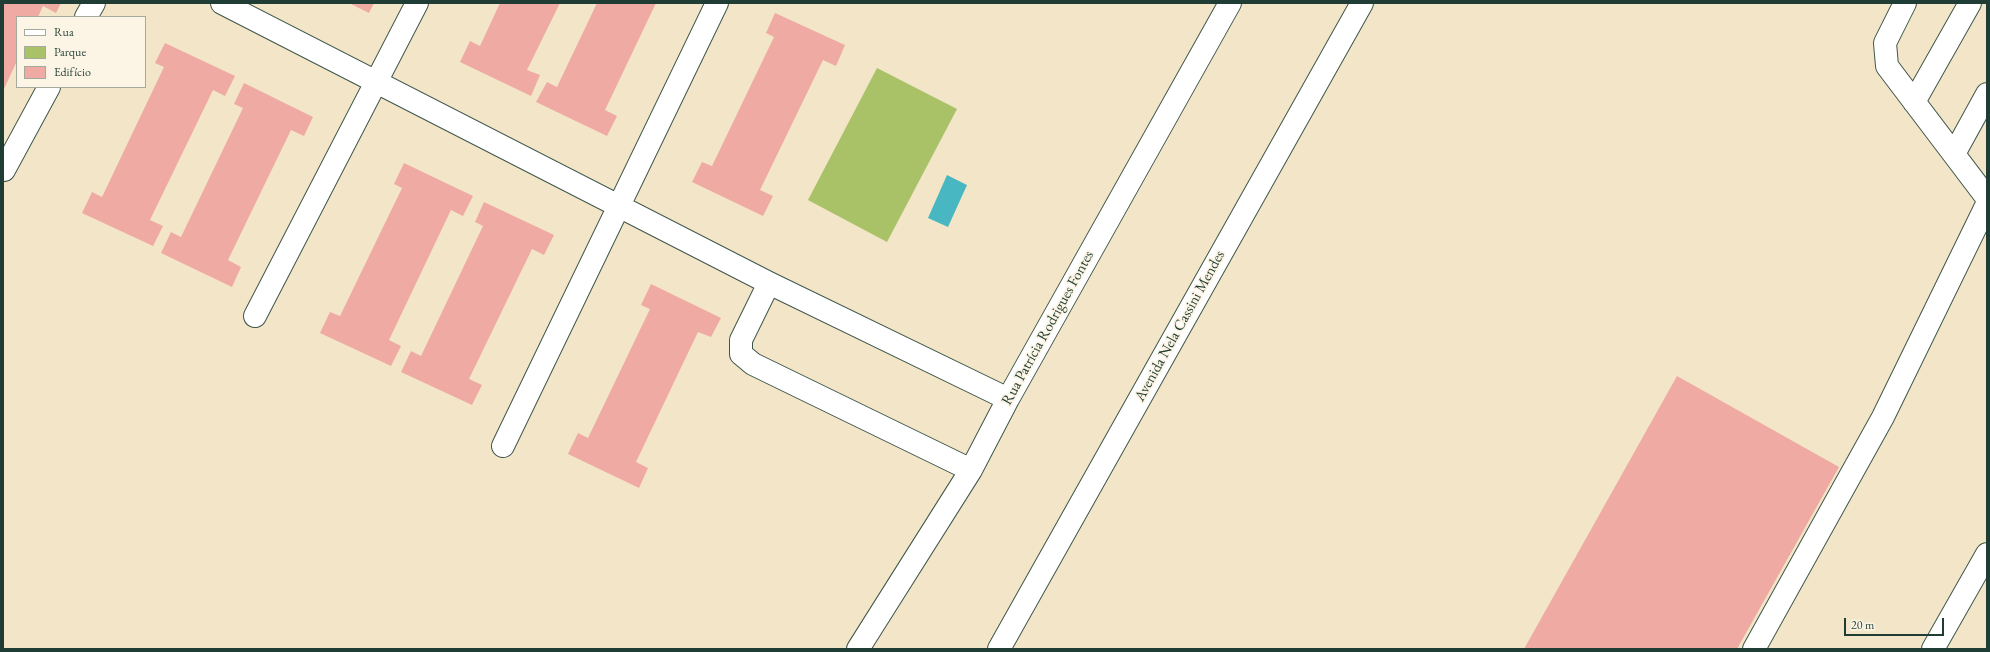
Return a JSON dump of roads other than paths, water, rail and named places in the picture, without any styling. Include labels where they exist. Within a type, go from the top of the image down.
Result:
[{"type":"street","points":[[87,16],[94,3]]},
{"type":"street","points":[[222,3],[769,283],[1008,399]]},
{"type":"street","points":[[255,316],[417,3]]},
{"type":"street","points":[[503,446],[716,3]]},
{"type":"street","name":"Rua Patrícia Rodrigues Fontes","points":[[858,649],[971,470],[1008,399],[1230,3]]},
{"type":"street","name":"Avenida Nela Cassini Mendes","points":[[999,649],[1362,3]]},
{"type":"street","points":[[1905,3],[1885,43],[1887,66],[1987,198]]},
{"type":"street","points":[[1914,102],[1970,3]]},
{"type":"street","points":[[4,170],[48,88]]},
{"type":"street","points":[[1954,154],[1987,94]]},
{"type":"street","points":[[1754,649],[1883,417],[1987,204]]},
{"type":"street","points":[[769,283],[741,340],[741,354],[753,364],[971,470]]},
{"type":"street","points":[[1933,649],[1987,554]]},
{"type":"water","points":[[947,175],[967,185],[948,227],[928,218]]}]
